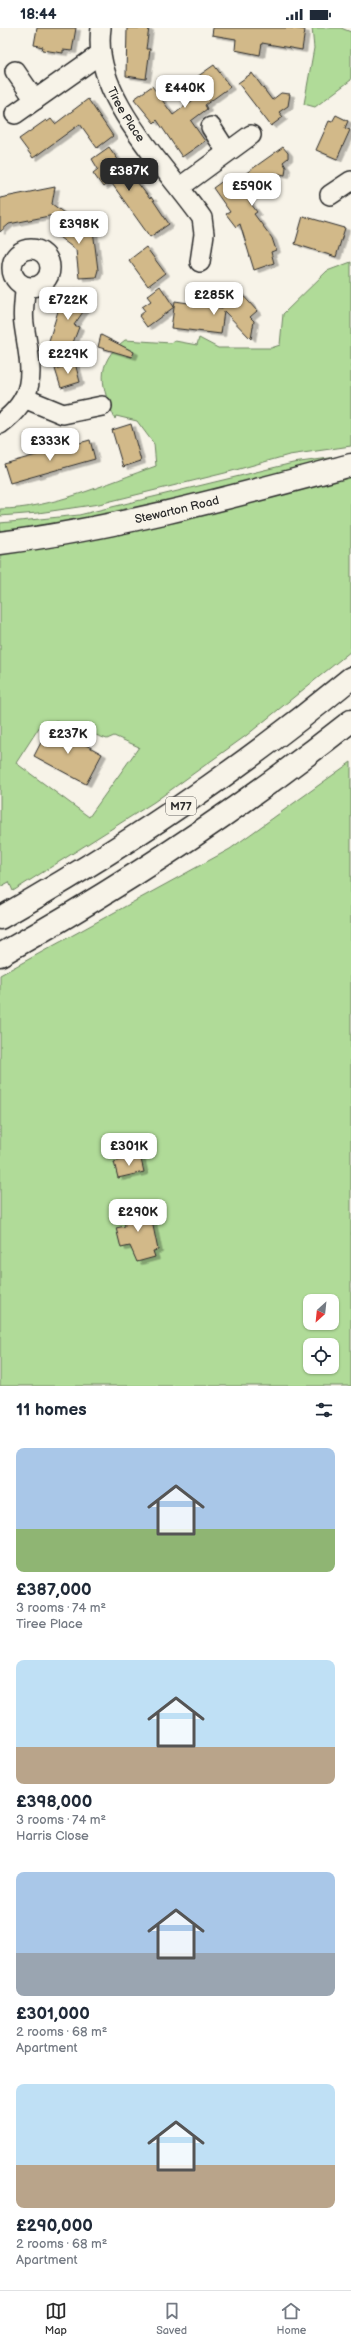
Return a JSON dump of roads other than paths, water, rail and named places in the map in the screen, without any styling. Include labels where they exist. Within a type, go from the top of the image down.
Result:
[{"type":"main road","name":"Stewarton Road","points":[[0,543],[90,529],[162,514],[351,465]]},
{"type":"main road","name":"M77","points":[[0,918],[157,823],[280,735],[351,678]]},
{"type":"main road","name":"M77","points":[[0,955],[88,905],[208,828],[295,765],[351,721]]},
{"type":"street","name":"Tiree Place","points":[[100,28],[100,54],[106,79],[124,116],[180,187],[202,218],[204,234],[200,262]]},
{"type":"street","points":[[15,114],[100,54]]},
{"type":"street","points":[[15,71],[35,100]]},
{"type":"street","points":[[211,127],[227,152]]},
{"type":"street","points":[[180,187],[250,135]]},
{"type":"street","points":[[330,195],[351,181]]},
{"type":"street","points":[[0,424],[24,398],[31,367],[24,324],[25,287]]},
{"type":"street","points":[[24,398],[63,414],[102,406]]}]
